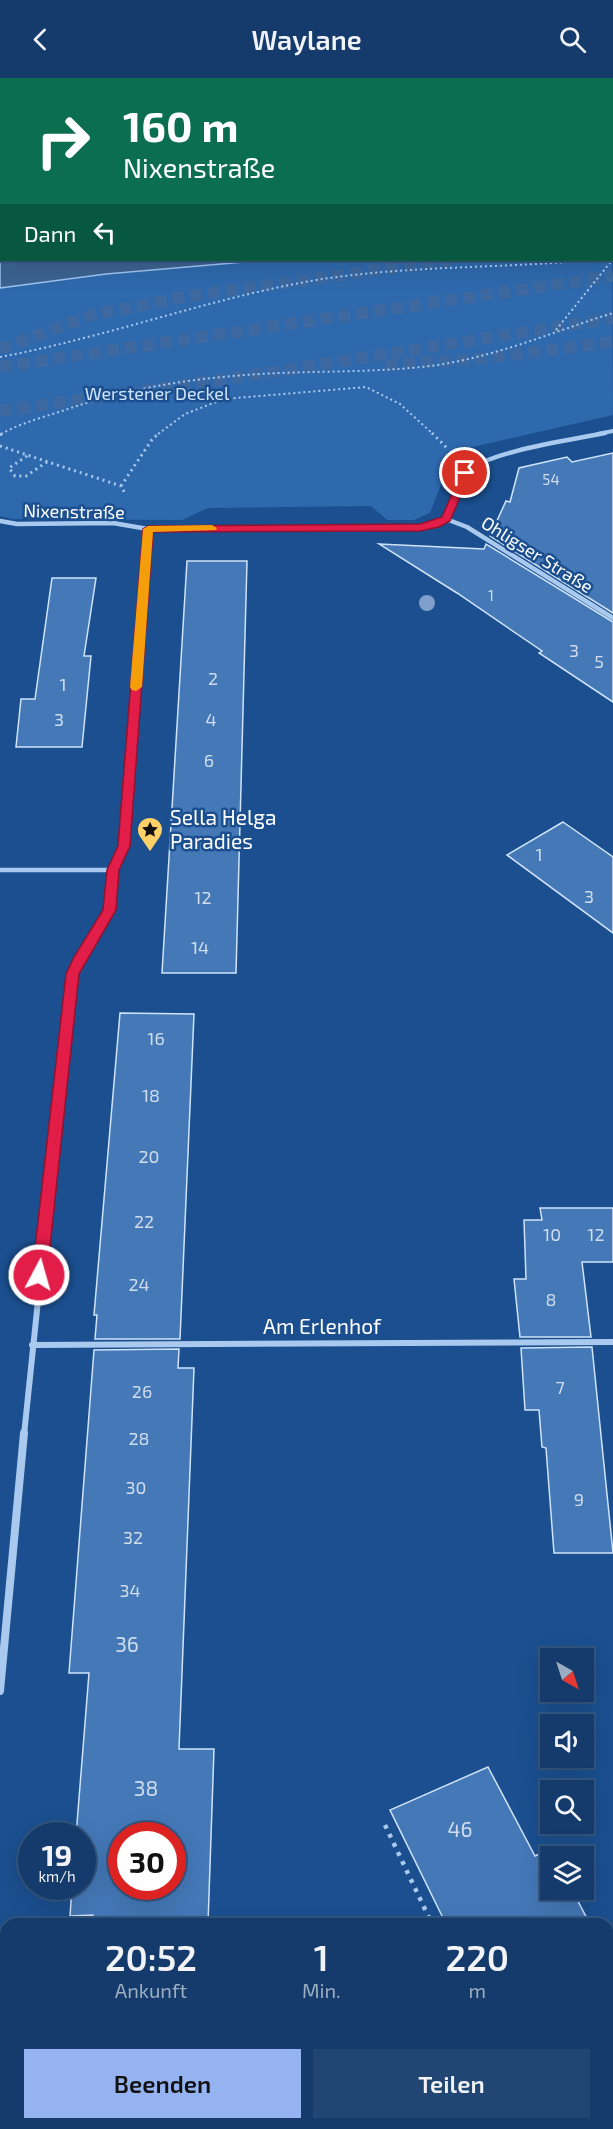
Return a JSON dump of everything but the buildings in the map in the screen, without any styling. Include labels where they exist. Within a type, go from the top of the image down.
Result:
[{"type":"street","points":[[446,519],[465,473],[473,467],[500,456],[613,431]]},
{"type":"street","name":"Nixenstraße","points":[[0,520],[17,524],[113,523],[148,529],[420,527],[446,519]]},
{"type":"street","name":"Ohligser Straße","points":[[446,519],[467,527],[613,618]]},
{"type":"street","points":[[0,1691],[32,1345],[72,974],[80,957],[110,910],[113,870],[124,846],[148,529]]},
{"type":"street","points":[[0,870],[113,870]]},
{"type":"street","name":"Am Erlenhof","points":[[32,1345],[613,1342]]},
{"type":"path","points":[[0,357],[58,346],[270,288],[403,272],[575,261]]},
{"type":"path","points":[[556,330],[611,261]]},
{"type":"path","points":[[0,435],[69,408],[144,388],[204,379],[266,374],[432,366],[506,351],[556,330],[613,313]]},
{"type":"path","points":[[121,486],[153,438],[185,414],[206,404],[224,399],[348,387],[366,387],[384,392],[397,401],[450,451],[473,467]]},
{"type":"path","points":[[0,446],[121,486],[133,511],[148,529]]},
{"type":"path","points":[[27,455],[9,468],[15,476],[26,476],[47,462]]},
{"type":"path","points":[[385,1825],[429,1918]]},
{"type":"green space","name":"Werstener Deckel","points":[[256,261],[612,261],[613,415],[451,452],[430,513],[414,520],[387,520],[371,506],[208,508],[182,520],[12,519],[0,516],[0,288],[106,274]]},
{"type":"shaded area","points":[[0,261],[256,261],[106,274],[0,288]]},
{"type":"tunnel","points":[[0,349],[92,315],[183,297],[444,261]]},
{"type":"tunnel","points":[[0,367],[613,276]]},
{"type":"tunnel","points":[[0,411],[273,372],[613,318]]},
{"type":"tunnel","points":[[385,365],[480,359],[613,342]]},
{"type":"slow traffic","points":[[136,687],[148,529],[212,528]]},
{"type":"place","name":"Sella Helga Paradies","points":[[150,853]]},
{"type":"route","points":[[39,1275],[72,974],[80,957],[110,910],[113,870],[124,846],[148,529],[420,527],[446,519],[465,473]]}]
